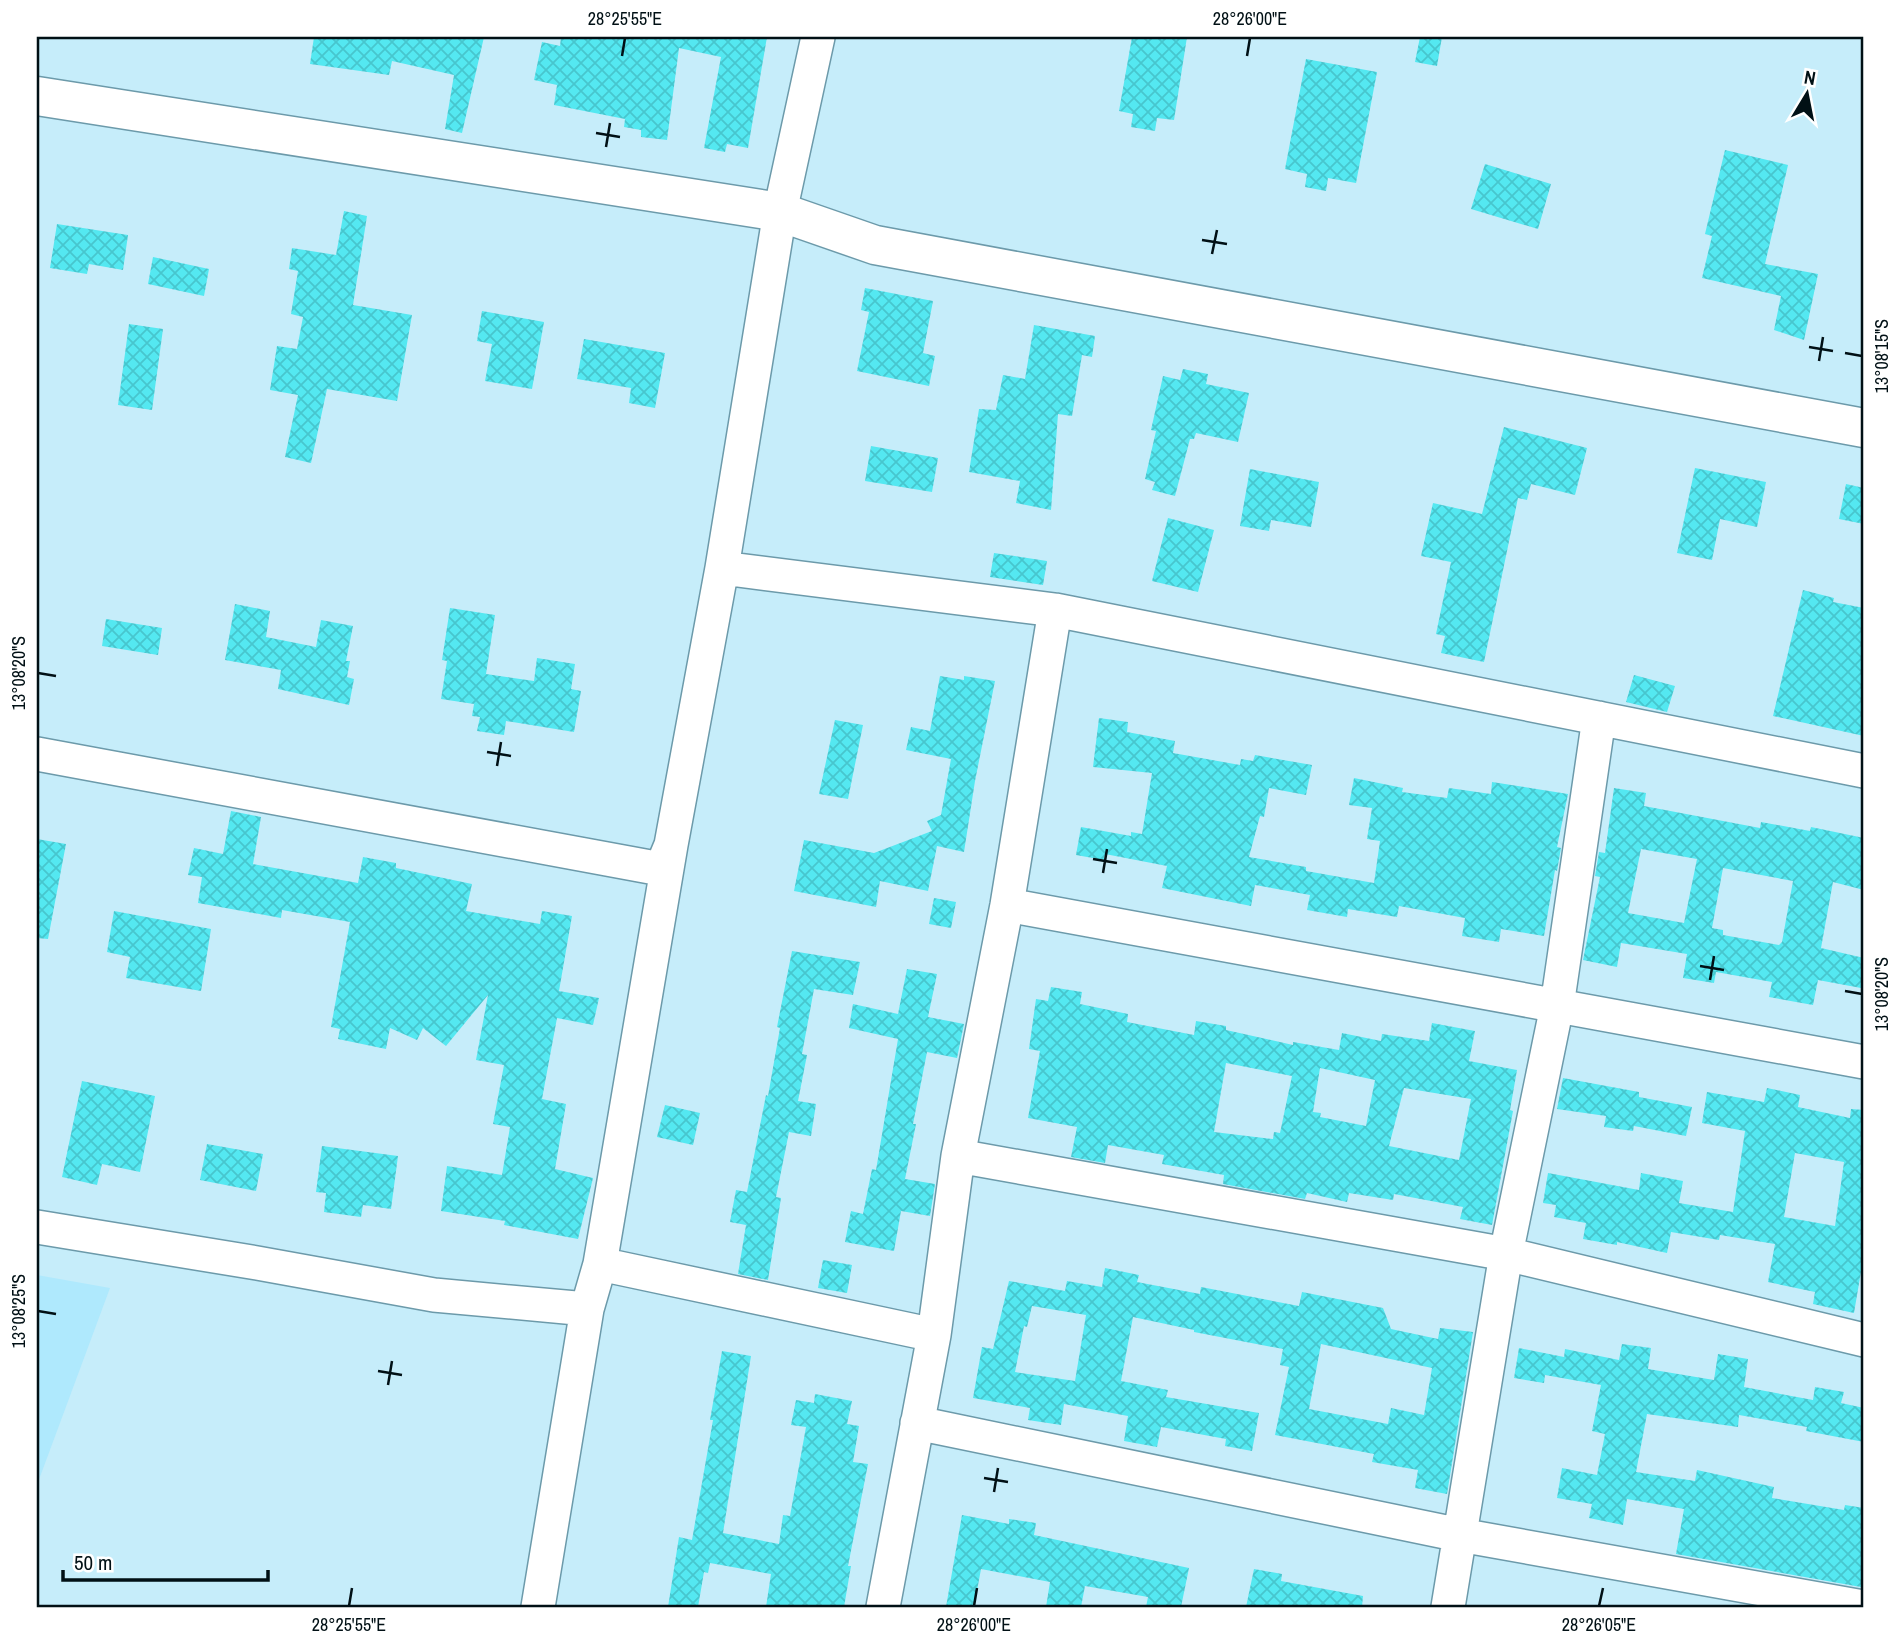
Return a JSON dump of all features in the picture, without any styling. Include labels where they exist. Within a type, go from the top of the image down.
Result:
[{"type":"street","points":[[538,1607],[587,1309],[600,1264],[671,845],[722,568],[780,212],[818,37]]},
{"type":"street","points":[[37,96],[780,212],[875,245],[1864,429]]},
{"type":"street","points":[[722,568],[1055,610],[1864,771]]},
{"type":"street","points":[[883,1607],[934,1335],[958,1156],[1007,905],[1055,610]]},
{"type":"street","points":[[1448,1607],[1506,1254],[1557,1006],[1599,718]]},
{"type":"street","points":[[37,754],[661,869],[671,845]]},
{"type":"street","points":[[1007,905],[1864,1062]]},
{"type":"street","points":[[958,1156],[1506,1254],[1864,1340]]},
{"type":"street","points":[[37,1227],[434,1295],[587,1309]]},
{"type":"street","points":[[600,1264],[934,1335]]},
{"type":"street","points":[[916,1423],[1460,1535],[1863,1607]]},
{"type":"shaded area","points":[[37,1275],[110,1288],[37,1485]]},
{"type":"building","points":[[314,37],[484,37],[462,133],[445,129],[454,75],[392,61],[389,75],[310,64]]},
{"type":"building","points":[[561,37],[767,37],[748,148],[727,144],[725,152],[704,148],[721,57],[679,48],[667,140],[641,137],[641,130],[624,127],[625,119],[554,105],[557,85],[534,80],[542,42],[560,46]]},
{"type":"building","points":[[1132,37],[1187,37],[1174,120],[1157,118],[1155,131],[1131,127],[1133,114],[1119,111]]},
{"type":"building","points":[[1420,37],[1442,37],[1437,66],[1415,62]]},
{"type":"building","points":[[1306,59],[1377,72],[1356,183],[1328,178],[1326,191],[1305,187],[1307,174],[1285,169]]},
{"type":"building","points":[[1725,150],[1788,165],[1765,264],[1818,274],[1804,340],[1774,330],[1781,296],[1702,278],[1712,236],[1705,234]]},
{"type":"building","points":[[1485,164],[1551,184],[1538,229],[1471,209]]},
{"type":"building","points":[[344,211],[367,216],[353,305],[412,315],[397,401],[327,389],[311,463],[285,457],[298,395],[270,390],[277,346],[297,349],[303,317],[291,314],[298,271],[289,269],[292,248],[336,255]]},
{"type":"building","points":[[57,224],[128,235],[123,270],[89,264],[87,274],[50,268]]},
{"type":"building","points":[[153,257],[209,269],[204,296],[148,284]]},
{"type":"building","points":[[865,288],[933,301],[923,353],[935,356],[929,386],[857,371],[869,312],[861,310]]},
{"type":"building","points":[[482,311],[544,322],[532,389],[485,381],[492,344],[477,341]]},
{"type":"building","points":[[129,324],[163,329],[152,410],[118,405]]},
{"type":"building","points":[[1034,325],[1095,336],[1092,357],[1082,355],[1072,416],[1058,414],[1051,510],[1016,503],[1020,481],[969,472],[979,409],[996,410],[1003,375],[1025,379]]},
{"type":"building","points":[[584,339],[665,353],[655,408],[629,403],[631,388],[577,379]]},
{"type":"building","points":[[1183,369],[1208,374],[1206,384],[1249,393],[1238,442],[1196,433],[1194,439],[1190,439],[1175,496],[1152,490],[1155,482],[1145,479],[1156,431],[1151,430],[1163,376],[1180,380]]},
{"type":"building","points":[[1504,427],[1587,448],[1575,495],[1531,484],[1527,500],[1518,498],[1484,662],[1441,653],[1445,636],[1436,634],[1451,562],[1421,556],[1433,503],[1482,514]]},
{"type":"building","points":[[871,446],[938,458],[932,492],[865,481]]},
{"type":"building","points":[[1695,468],[1766,482],[1757,527],[1720,519],[1712,560],[1677,553]]},
{"type":"building","points":[[1250,469],[1319,482],[1311,527],[1271,520],[1269,531],[1240,526]]},
{"type":"building","points":[[1846,484],[1864,488],[1864,524],[1839,519]]},
{"type":"building","points":[[1168,518],[1214,530],[1198,592],[1152,581]]},
{"type":"building","points":[[994,553],[1047,561],[1043,585],[990,577]]},
{"type":"building","points":[[1803,590],[1834,598],[1833,602],[1864,608],[1864,736],[1773,716]]},
{"type":"building","points":[[235,604],[270,611],[266,637],[316,647],[321,620],[353,626],[346,661],[350,661],[347,677],[354,679],[349,705],[278,689],[281,670],[225,660]]},
{"type":"building","points":[[450,608],[495,615],[486,674],[534,681],[537,658],[575,664],[571,689],[581,691],[574,732],[506,721],[504,735],[477,731],[480,717],[472,716],[474,704],[441,699],[447,661],[442,660]]},
{"type":"building","points":[[106,619],[162,628],[158,655],[102,646]]},
{"type":"building","points":[[1634,675],[1675,686],[1667,712],[1626,702]]},
{"type":"building","points":[[940,676],[964,680],[964,676],[995,681],[964,852],[937,846],[928,891],[880,881],[876,907],[794,891],[804,840],[874,853],[932,831],[927,821],[941,815],[951,759],[906,750],[911,727],[930,731]]},
{"type":"building","points":[[1099,718],[1128,722],[1127,732],[1175,741],[1173,753],[1240,765],[1241,759],[1253,761],[1255,755],[1312,765],[1306,795],[1269,788],[1264,817],[1260,816],[1249,857],[1374,883],[1380,841],[1367,839],[1372,808],[1349,805],[1354,778],[1403,788],[1402,792],[1447,798],[1449,788],[1491,794],[1492,782],[1568,794],[1544,936],[1501,929],[1499,942],[1462,936],[1465,918],[1399,906],[1397,917],[1348,909],[1347,917],[1307,910],[1310,895],[1255,885],[1251,906],[1162,888],[1167,866],[1105,854],[1104,860],[1076,855],[1081,827],[1131,836],[1131,832],[1142,834],[1152,773],[1093,767]]},
{"type":"building","points":[[835,720],[863,725],[848,799],[819,794]]},
{"type":"building","points":[[1614,788],[1646,793],[1644,806],[1760,828],[1761,822],[1810,831],[1811,827],[1864,838],[1864,890],[1833,882],[1821,948],[1864,958],[1861,988],[1818,980],[1813,1005],[1769,997],[1772,982],[1716,972],[1714,983],[1683,978],[1687,954],[1621,943],[1617,967],[1583,960],[1600,877],[1595,876],[1599,852],[1605,853]],"holes":[[[1641,849],[1697,859],[1684,923],[1628,913]],[[1723,868],[1793,881],[1782,942],[1779,945],[1723,935],[1723,930],[1712,928]]]},
{"type":"building","points":[[231,811],[261,817],[253,864],[358,883],[363,857],[396,863],[396,868],[472,884],[466,911],[540,924],[542,911],[572,916],[559,991],[599,998],[593,1025],[557,1018],[542,1099],[566,1104],[555,1169],[593,1178],[578,1239],[504,1225],[505,1221],[441,1211],[447,1166],[502,1175],[510,1127],[493,1124],[504,1065],[476,1060],[488,995],[446,1046],[423,1028],[417,1040],[390,1028],[386,1049],[338,1039],[340,1029],[331,1027],[350,922],[282,910],[281,918],[198,903],[202,877],[188,875],[194,848],[223,854]]},
{"type":"building","points":[[37,839],[66,844],[48,939],[37,938]]},
{"type":"building","points":[[934,898],[956,902],[951,928],[929,924]]},
{"type":"building","points":[[114,911],[211,929],[201,991],[126,978],[130,957],[107,952]]},
{"type":"building","points":[[792,951],[860,962],[853,995],[814,989],[802,1054],[807,1055],[798,1101],[816,1104],[811,1136],[789,1132],[776,1197],[781,1198],[768,1280],[738,1274],[746,1225],[730,1222],[736,1190],[747,1192],[766,1095],[768,1096],[780,1028],[777,1027]]},
{"type":"building","points":[[907,969],[937,974],[928,1017],[964,1024],[957,1058],[927,1052],[905,1179],[935,1184],[930,1216],[901,1211],[894,1251],[845,1242],[851,1211],[863,1214],[872,1169],[876,1170],[898,1039],[849,1028],[853,1004],[898,1014]]},
{"type":"building","points":[[1051,987],[1082,992],[1080,1004],[1128,1014],[1127,1022],[1194,1035],[1196,1021],[1226,1026],[1226,1030],[1293,1045],[1293,1042],[1339,1050],[1342,1033],[1381,1041],[1382,1034],[1429,1041],[1432,1023],[1475,1031],[1469,1061],[1517,1070],[1510,1110],[1513,1111],[1492,1225],[1460,1219],[1463,1207],[1394,1194],[1393,1200],[1349,1193],[1347,1202],[1307,1193],[1305,1199],[1223,1184],[1224,1175],[1162,1164],[1164,1155],[1108,1145],[1105,1163],[1071,1157],[1077,1127],[1028,1118],[1040,1051],[1029,1049],[1036,999],[1048,1001]],"holes":[[[1226,1063],[1292,1076],[1280,1133],[1274,1132],[1273,1139],[1214,1132]],[[1320,1068],[1375,1080],[1366,1126],[1320,1117],[1321,1113],[1313,1112]],[[1404,1088],[1471,1099],[1459,1160],[1389,1146]]]},
{"type":"building","points":[[1563,1078],[1639,1092],[1639,1097],[1692,1107],[1686,1136],[1634,1126],[1633,1131],[1604,1127],[1606,1116],[1557,1109]]},
{"type":"building","points":[[82,1081],[155,1096],[140,1172],[102,1164],[97,1185],[62,1177]]},
{"type":"building","points":[[1767,1088],[1800,1095],[1798,1107],[1850,1118],[1851,1109],[1864,1110],[1864,1254],[1854,1313],[1813,1304],[1815,1292],[1768,1282],[1775,1244],[1720,1235],[1719,1240],[1671,1232],[1667,1253],[1617,1242],[1617,1245],[1583,1239],[1586,1223],[1554,1217],[1556,1205],[1543,1203],[1548,1173],[1639,1190],[1641,1173],[1683,1181],[1679,1203],[1733,1212],[1745,1131],[1702,1123],[1707,1092],[1764,1102]],"holes":[[[1795,1153],[1844,1162],[1835,1226],[1784,1217]]]},
{"type":"building","points":[[665,1105],[700,1113],[693,1145],[657,1137]]},
{"type":"building","points":[[207,1144],[263,1154],[256,1191],[200,1180]]},
{"type":"building","points":[[322,1146],[398,1156],[391,1209],[363,1205],[361,1217],[324,1212],[326,1193],[316,1192]]},
{"type":"building","points":[[823,1260],[852,1265],[847,1293],[818,1288]]},
{"type":"building","points":[[1105,1268],[1139,1275],[1137,1282],[1200,1294],[1201,1287],[1299,1306],[1302,1292],[1383,1308],[1391,1329],[1438,1339],[1440,1328],[1473,1332],[1447,1494],[1415,1488],[1418,1470],[1372,1462],[1374,1454],[1275,1435],[1289,1367],[1280,1365],[1283,1349],[1133,1317],[1121,1381],[1168,1390],[1166,1397],[1259,1413],[1252,1451],[1225,1446],[1226,1439],[1161,1427],[1157,1447],[1124,1441],[1128,1416],[1064,1404],[1061,1425],[1028,1420],[1030,1408],[973,1398],[982,1347],[993,1349],[1009,1281],[1065,1291],[1067,1281],[1102,1287]],"holes":[[[1032,1306],[1086,1315],[1075,1381],[1015,1372],[1024,1326],[1027,1327]],[[1321,1344],[1432,1368],[1424,1415],[1391,1408],[1388,1424],[1309,1409]]]},
{"type":"building","points":[[1622,1344],[1651,1348],[1648,1369],[1714,1380],[1718,1354],[1748,1359],[1744,1387],[1813,1400],[1815,1387],[1844,1392],[1841,1403],[1864,1408],[1864,1442],[1806,1431],[1807,1427],[1739,1415],[1738,1427],[1647,1414],[1636,1472],[1695,1481],[1697,1470],[1774,1487],[1772,1498],[1844,1510],[1845,1505],[1864,1508],[1864,1569],[1861,1587],[1676,1554],[1684,1509],[1627,1499],[1623,1525],[1589,1518],[1592,1504],[1557,1498],[1562,1468],[1597,1475],[1605,1434],[1592,1431],[1601,1385],[1545,1375],[1544,1383],[1514,1378],[1519,1348],[1564,1357],[1565,1349],[1619,1360]]},
{"type":"building","points":[[722,1351],[751,1356],[723,1533],[779,1544],[783,1515],[790,1516],[806,1427],[791,1425],[796,1400],[814,1403],[815,1394],[852,1401],[847,1424],[859,1426],[853,1462],[868,1464],[848,1566],[851,1566],[844,1607],[766,1607],[771,1574],[710,1563],[708,1573],[704,1572],[698,1607],[668,1607],[679,1537],[692,1540]]},
{"type":"building","points":[[962,1515],[1009,1524],[1009,1519],[1036,1523],[1034,1535],[1189,1568],[1181,1607],[1146,1607],[1148,1597],[1085,1586],[1081,1607],[1046,1607],[1050,1582],[981,1569],[974,1607],[946,1607]]},
{"type":"building","points":[[1254,1569],[1282,1574],[1281,1581],[1363,1596],[1362,1607],[1246,1607]]}]
